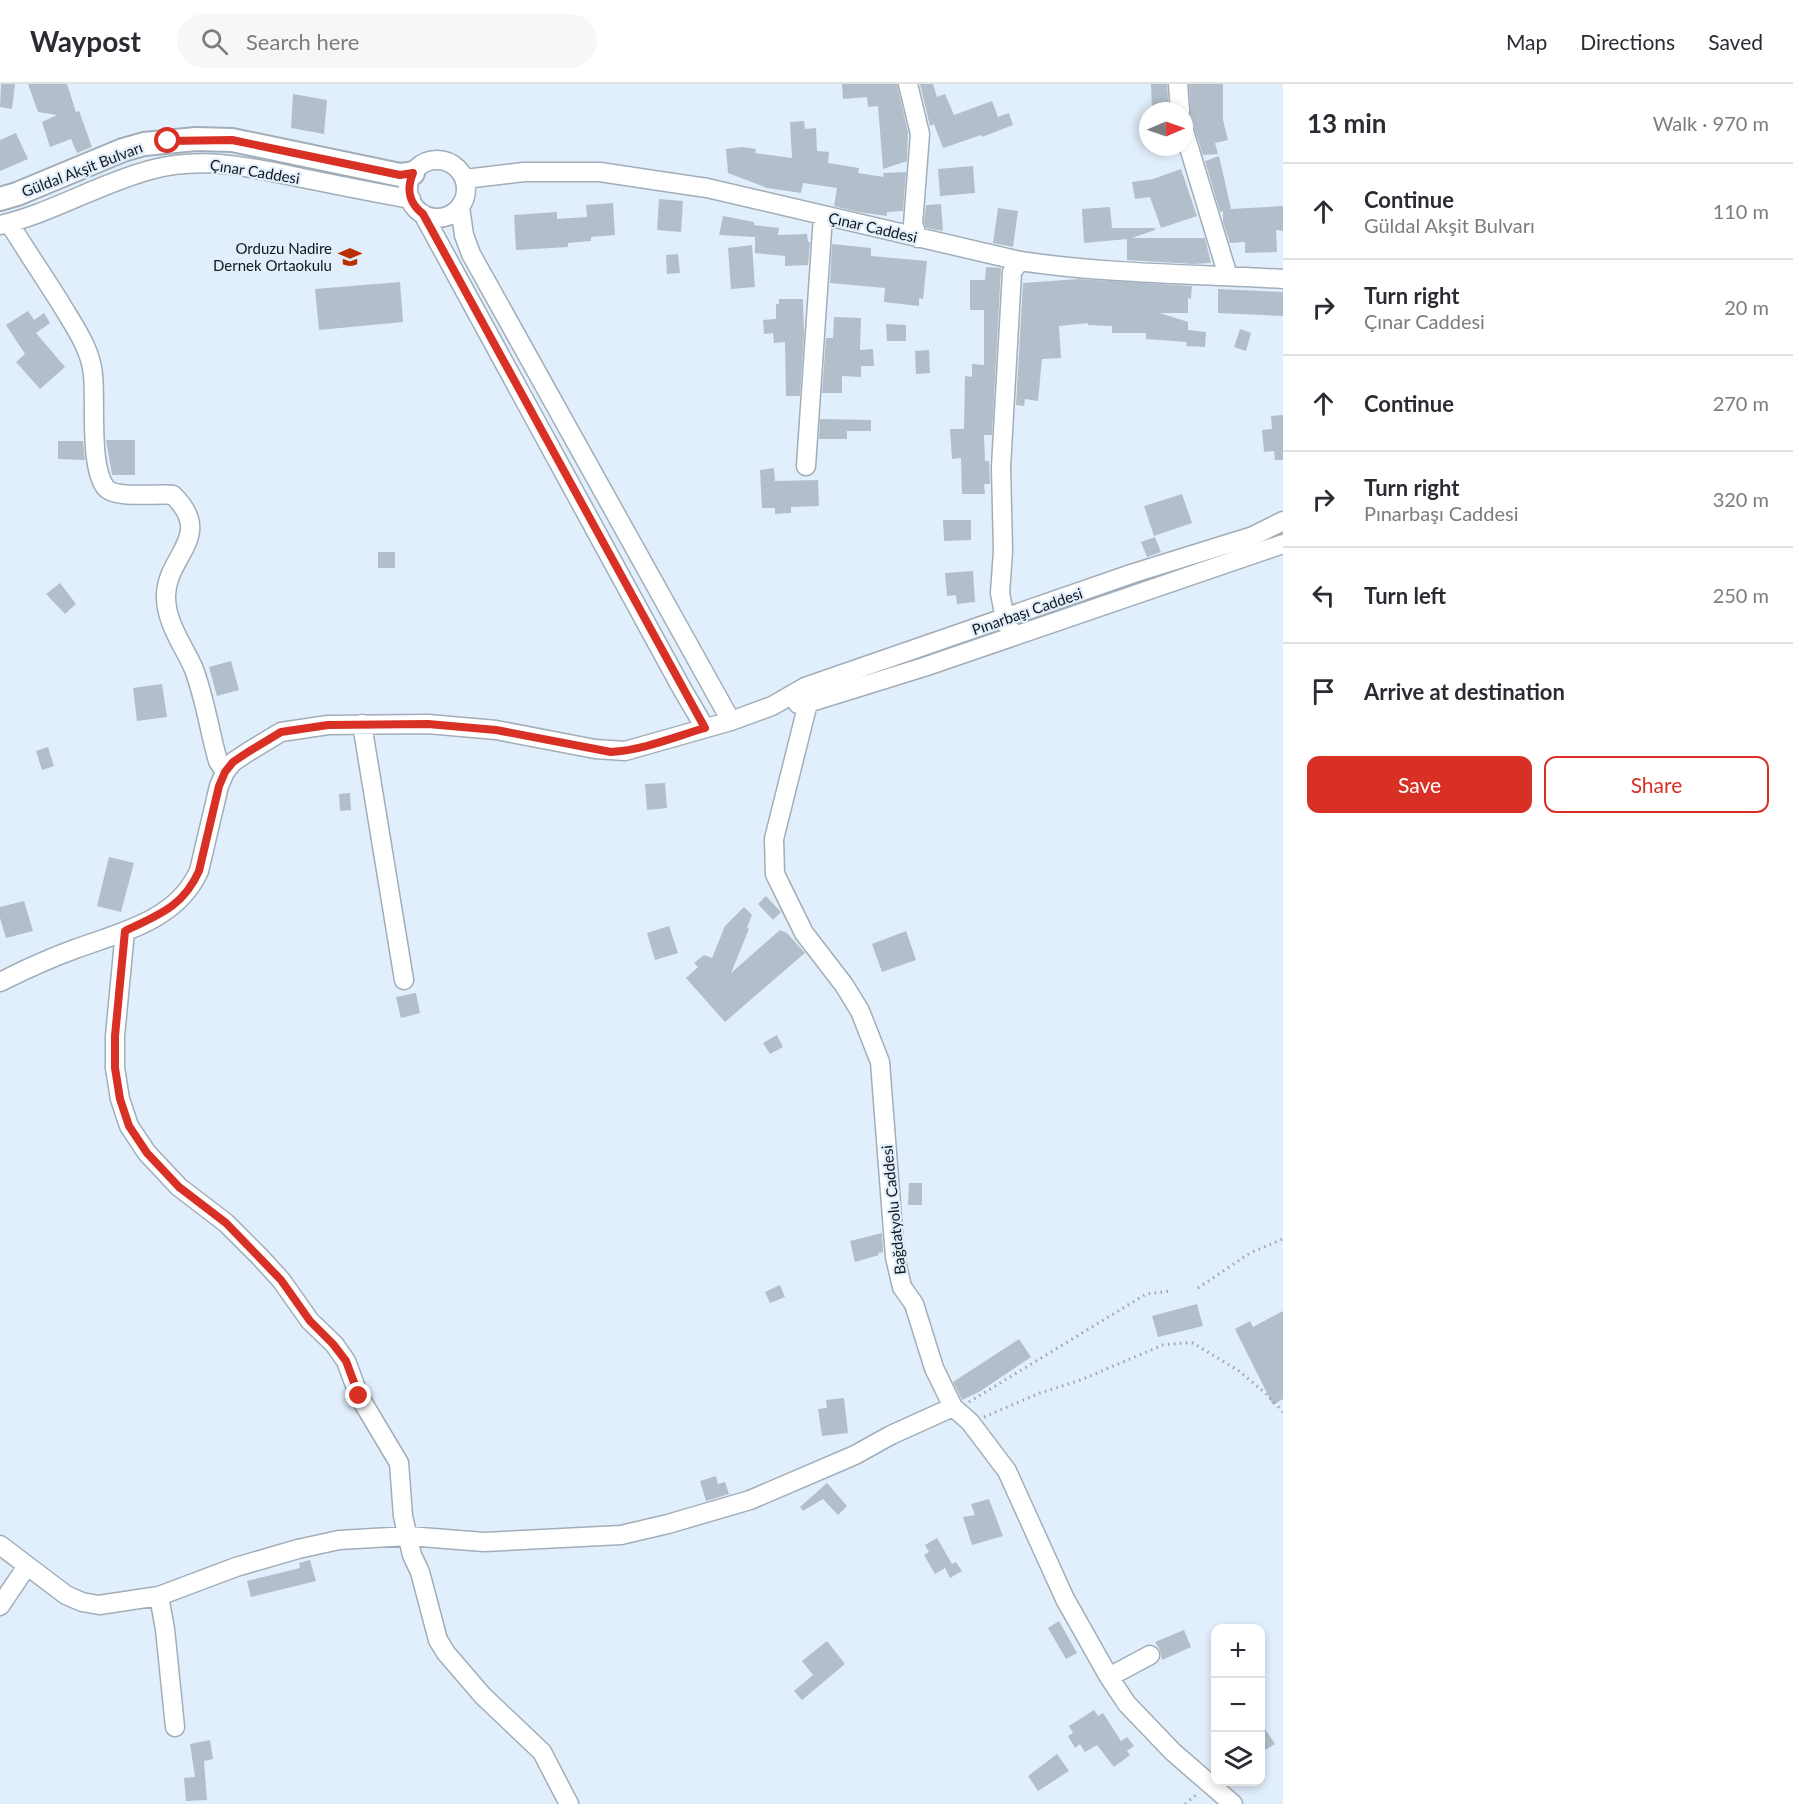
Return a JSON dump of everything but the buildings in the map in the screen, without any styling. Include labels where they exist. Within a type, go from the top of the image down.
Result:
[{"type":"main road","name":"Güldal Akşit Bulvarı","points":[[0,199],[25,191],[123,150],[144,144],[177,140],[232,140],[400,175],[413,173]]},
{"type":"street","points":[[908,84],[920,134],[913,206],[913,224],[918,238]]},
{"type":"street","points":[[1178,84],[1179,102]]},
{"type":"street","points":[[1192,156],[1228,276]]},
{"type":"street","points":[[445,161],[454,165],[465,179],[465,199],[452,214],[433,218],[416,208],[411,199],[410,182],[413,173],[427,162],[445,161]]},
{"type":"street","name":"Çınar Caddesi","points":[[5,224],[40,213],[120,179],[151,169],[209,162],[244,166],[411,199]]},
{"type":"street","name":"Çınar Caddesi","points":[[465,179],[524,172],[600,172],[706,188],[1020,261],[1069,268],[1145,274],[1283,279]]},
{"type":"street","points":[[460,207],[464,235],[471,254],[731,721]]},
{"type":"street","points":[[423,214],[705,728]]},
{"type":"street","points":[[806,466],[823,216]]},
{"type":"street","points":[[0,982],[73,950],[125,931],[172,908],[193,884],[199,871],[219,786],[225,772],[218,761],[193,668],[172,624],[166,595],[168,583],[190,533],[190,523],[185,509],[173,495],[115,494],[107,490],[101,480],[95,453],[94,384],[90,355],[76,330],[5,224]]},
{"type":"street","points":[[1013,636],[1005,619],[1000,593],[1003,551],[1002,456],[1012,272],[1020,261]]},
{"type":"street","name":"Pınarbaşı Caddesi","points":[[225,772],[233,762],[281,732],[317,726],[428,724],[496,730],[611,752],[648,746],[806,695],[1005,619],[1134,573],[1253,536],[1283,521]]},
{"type":"street","name":"Pınarbaşı Caddesi","points":[[806,695],[924,667],[1283,544]]},
{"type":"street","name":"Bağdatyolu Caddesi","points":[[806,695],[774,839],[775,874],[804,933],[844,985],[860,1011],[880,1062],[895,1257],[902,1287],[914,1304],[934,1368],[960,1413],[1007,1471],[1065,1599],[1126,1704],[1173,1752],[1233,1804]]},
{"type":"street","points":[[362,724],[404,980]]},
{"type":"street","points":[[125,931],[115,1068],[120,1099],[129,1126],[147,1153],[179,1187],[226,1223],[260,1257],[281,1280],[310,1321],[346,1361],[359,1396],[399,1463],[408,1536],[438,1640],[446,1653],[483,1696],[542,1752],[569,1804]]},
{"type":"street","points":[[0,1545],[66,1595],[82,1602],[99,1605],[159,1596],[236,1568],[298,1549],[339,1540],[408,1536],[484,1542],[601,1537],[642,1531],[750,1500],[855,1455],[891,1435],[960,1413]]},
{"type":"street","points":[[0,1606],[27,1566]]},
{"type":"street","points":[[159,1596],[165,1629],[175,1727]]},
{"type":"street","points":[[1109,1677],[1150,1655]]},
{"type":"path","points":[[1198,1288],[1250,1252],[1283,1239]]},
{"type":"path","points":[[960,1413],[1146,1294],[1171,1291]]},
{"type":"path","points":[[960,1413],[1078,1381],[1163,1345],[1183,1342],[1193,1343],[1239,1371],[1283,1412]]},
{"type":"place","name":"Orduzu Nadire Dernek Ortaokulu","points":[[350,257]]},
{"type":"route","points":[[168,141],[232,140],[400,175],[413,173],[409,190],[411,199],[423,214],[705,728],[648,746],[611,752],[496,730],[428,724],[328,725],[281,732],[233,762],[225,772],[219,786],[199,871],[183,897],[172,908],[157,917],[125,931],[115,1036],[115,1068],[120,1099],[129,1126],[147,1153],[179,1187],[226,1223],[281,1280],[297,1305],[346,1361],[359,1396]]}]
